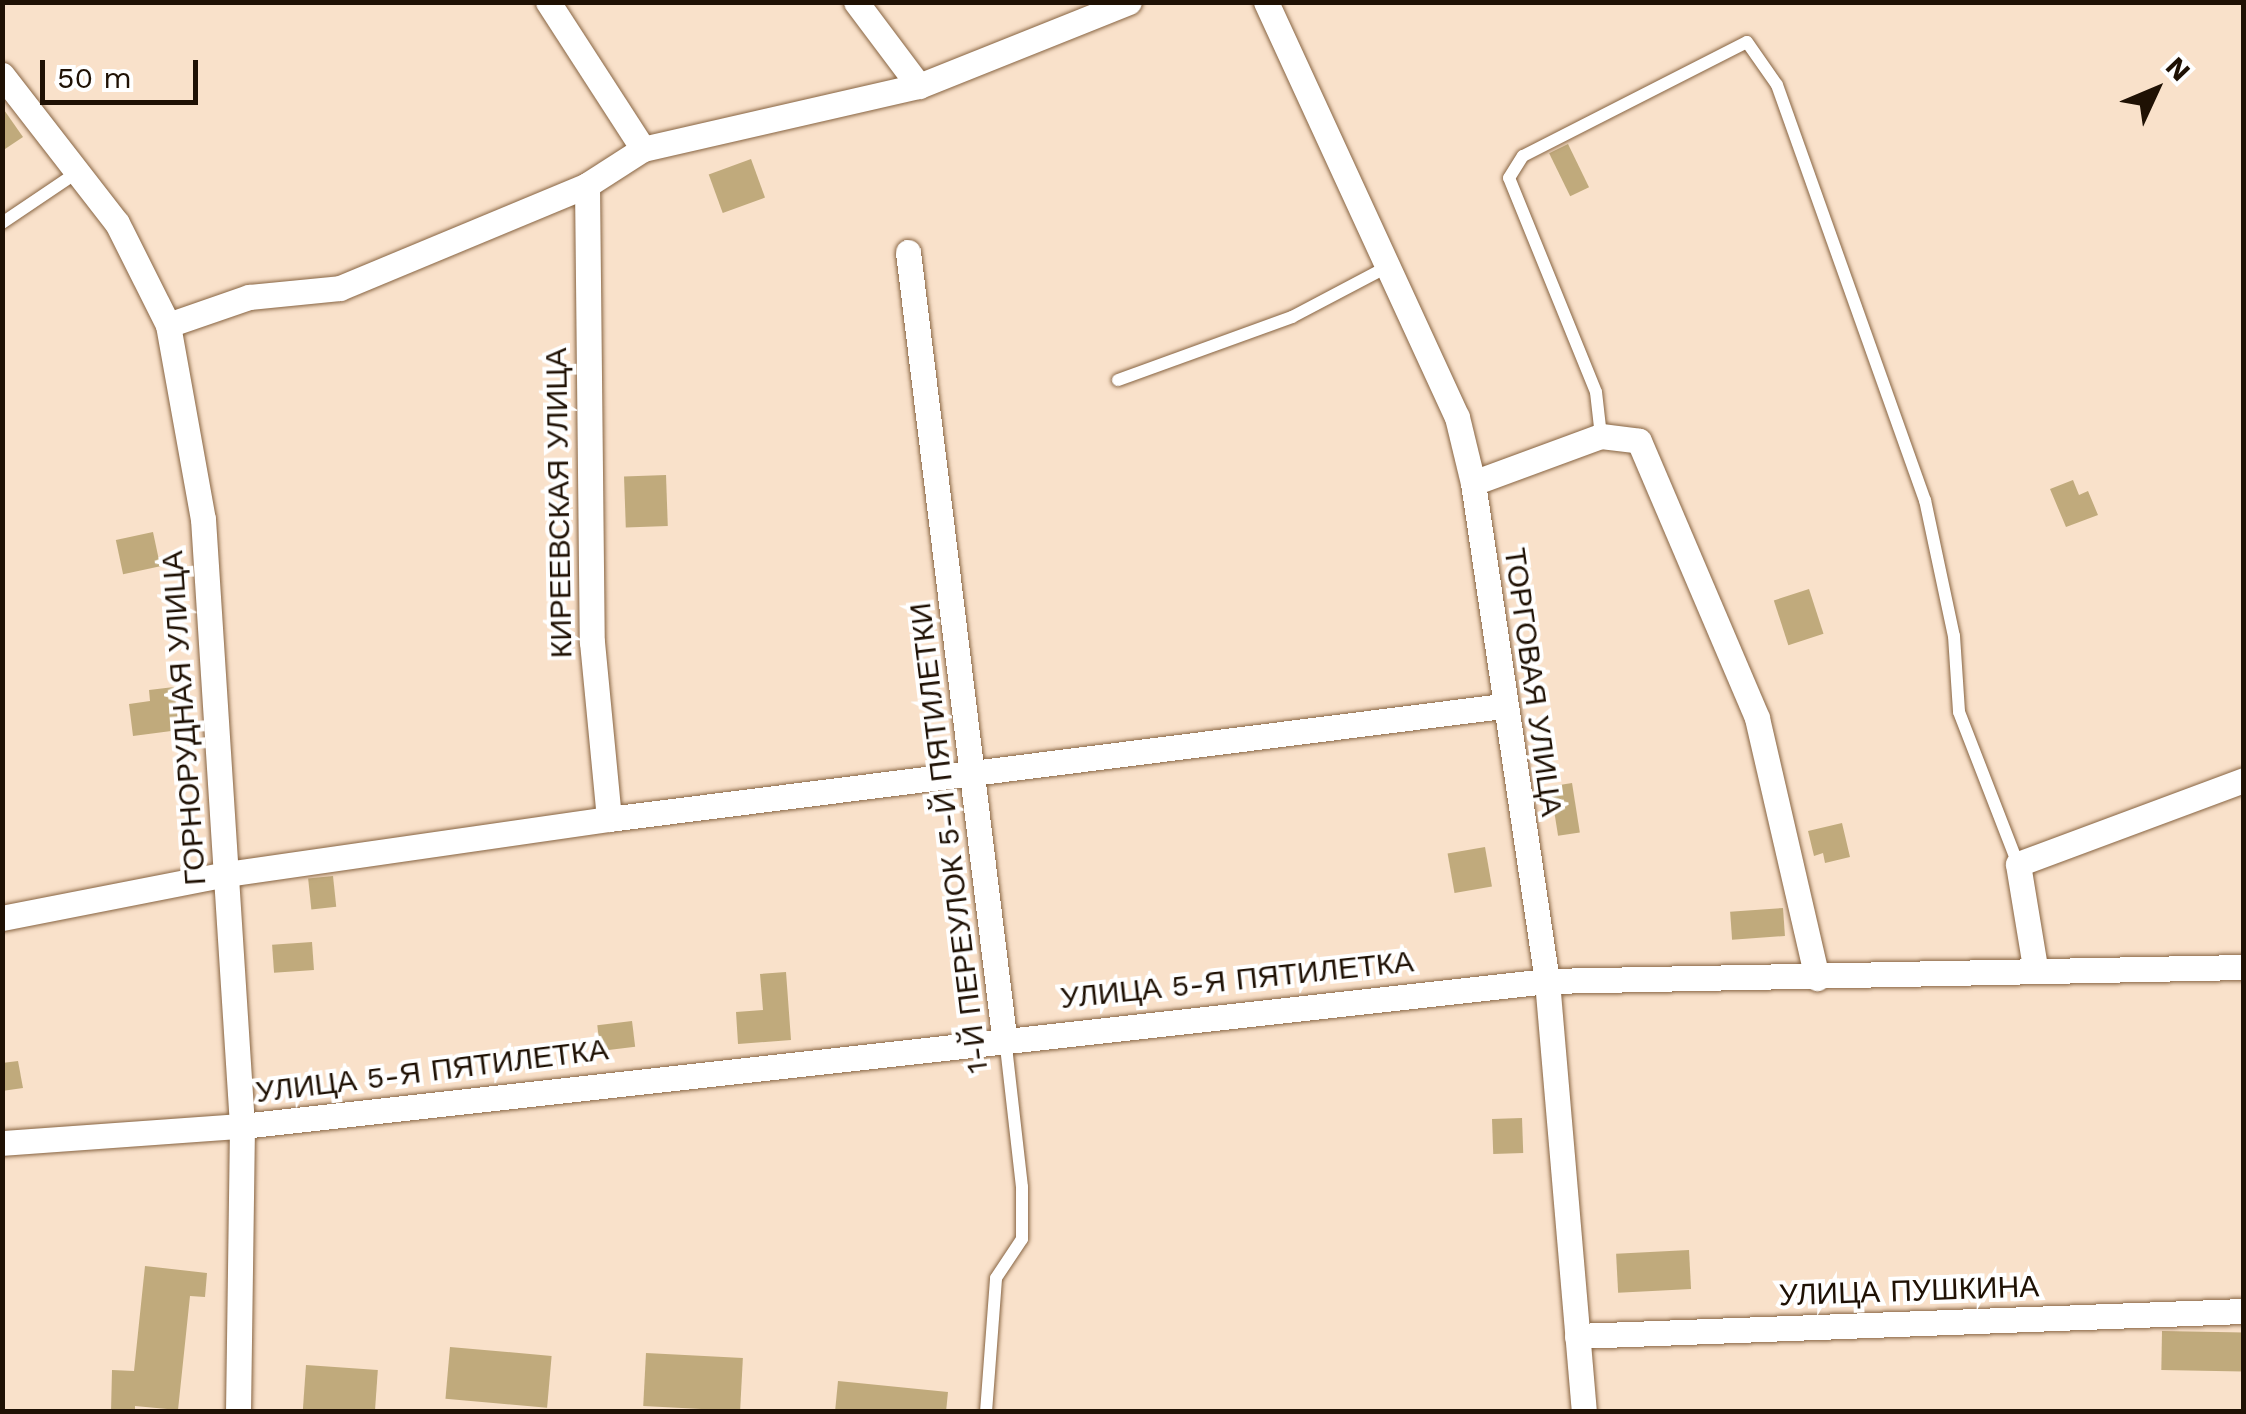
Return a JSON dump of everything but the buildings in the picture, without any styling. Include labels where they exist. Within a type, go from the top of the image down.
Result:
[{"type":"street","points":[[548,2],[643,148]]},
{"type":"street","points":[[856,2],[919,86]]},
{"type":"street","points":[[168,325],[249,298],[340,288],[587,185],[643,148],[919,86],[1128,2]]},
{"type":"street","name":"ТОРГОВАЯ УЛИЦА","points":[[1266,2],[1458,417],[1473,483],[1502,706],[1546,981],[1584,1412]]},
{"type":"street","name":"ГОРНОРУДНАЯ УЛИЦА","points":[[2,75],[117,223],[168,325],[204,518],[242,1126],[238,1412]]},
{"type":"street","name":"КИРЕЕВСКАЯ УЛИЦА","points":[[587,185],[592,642],[609,820]]},
{"type":"street","name":"1-Й ПЕРЕУЛОК 5-Й ПЯТИЛЕТКИ","points":[[908,252],[1004,1036]]},
{"type":"street","points":[[1473,483],[1600,436],[1639,441],[1721,625],[1757,718],[1817,978]]},
{"type":"street","points":[[2,918],[226,874],[609,820],[1502,706]]},
{"type":"street","points":[[2035,967],[2018,864],[2244,780]]},
{"type":"street","name":"УЛИЦА 5-Я ПЯТИЛЕТКА","points":[[2,1143],[242,1126],[1004,1036],[1546,981],[1817,978],[2035,967],[2244,967]]},
{"type":"street","name":"УЛИЦА ПУШКИНА","points":[[1577,1336],[2244,1311]]},
{"type":"lane","points":[[1600,436],[1596,392],[1509,178],[1524,156],[1747,42],[1777,85],[1926,500],[1954,636],[1959,712],[2018,864]]},
{"type":"lane","points":[[2,223],[79,172]]},
{"type":"lane","points":[[1118,380],[1292,317],[1386,267]]},
{"type":"lane","name":"1-Й ПЕРЕУЛОК 5-Й ПЯТИЛЕТКИ","points":[[986,1412],[996,1278],[1022,1239],[1022,1187],[1004,1036]]}]
